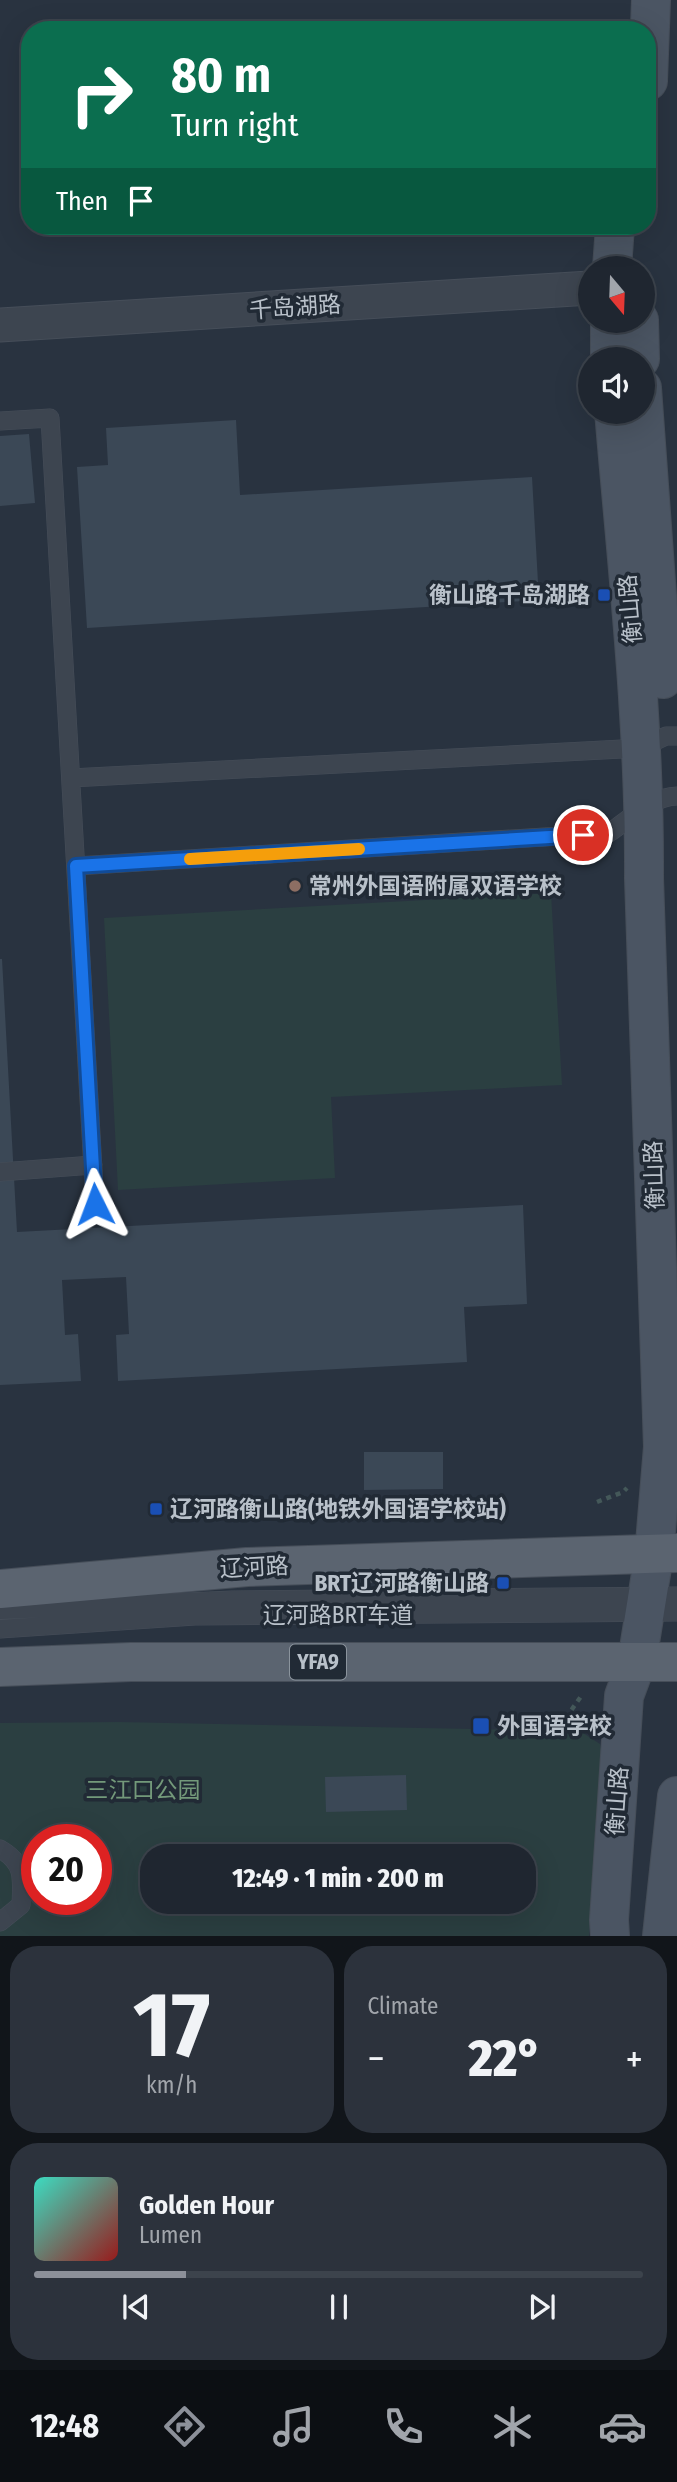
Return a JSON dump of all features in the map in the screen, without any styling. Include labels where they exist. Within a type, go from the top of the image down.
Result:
[{"type":"main road","name":"辽河路","points":[[0,1589],[247,1567],[597,1554],[666,1554]]},
{"type":"main road","name":"YFA9","points":[[0,1667],[131,1662],[677,1662]]},
{"type":"street","points":[[625,21],[626,0]]},
{"type":"street","points":[[650,21],[651,0]]},
{"type":"street","points":[[613,256],[614,235]]},
{"type":"street","points":[[640,256],[641,235]]},
{"type":"street","name":"千岛湖路","points":[[0,325],[578,289]]},
{"type":"street","name":"衡山路","points":[[616,424],[662,740]]},
{"type":"street","name":"衡山路","points":[[644,424],[670,879],[677,1115]]},
{"type":"street","name":"衡山路","points":[[610,1936],[624,1696],[662,1604],[666,1554],[644,878],[664,800]]},
{"type":"street","points":[[662,1936],[677,1796]]},
{"type":"lane","points":[[0,421],[50,418],[95,1204]]},
{"type":"lane","points":[[71,778],[662,740]]},
{"type":"lane","points":[[76,866],[610,833],[664,800]]},
{"type":"lane","points":[[0,1172],[93,1165]]},
{"type":"lane","name":"辽河路BRT车道","points":[[0,1610],[232,1600],[662,1604]]},
{"type":"lane","name":"辽河路BRT车道","points":[[0,1629],[195,1616],[662,1604]]},
{"type":"lane","points":[[0,1849],[12,1856],[22,1874],[21,1905],[0,1922]]},
{"type":"path","points":[[597,1502],[623,1492],[630,1485]]},
{"type":"path","points":[[560,1726],[583,1694]]},
{"type":"green space","points":[[551,893],[562,1085],[331,1097],[335,1178],[118,1190],[104,918]]},
{"type":"green space","name":"三江口公园","points":[[119,1722],[580,1731],[600,1744],[605,1767],[589,1936],[0,1936],[0,1723]]},
{"type":"building","points":[[236,420],[240,495],[532,477],[539,600],[87,628],[77,467],[108,465],[106,428]]},
{"type":"building","points":[[29,434],[35,503],[0,506],[0,436]]},
{"type":"building","points":[[0,959],[17,1232],[523,1205],[527,1304],[464,1307],[467,1362],[118,1381],[116,1335],[129,1334],[126,1277],[62,1280],[65,1335],[78,1334],[81,1381],[0,1385]]},
{"type":"building","points":[[364,1452],[443,1452],[443,1489],[364,1490]]},
{"type":"building","points":[[406,1775],[407,1810],[326,1812],[325,1777]]},
{"type":"slow traffic","points":[[190,859],[359,849]]},
{"type":"place","name":"衡山路千岛湖路","points":[[604,595]]},
{"type":"place","name":"常州外国语附属双语学校","points":[[295,886]]},
{"type":"place","name":"辽河路衡山路(地铁外国语学校站)","points":[[156,1509]]},
{"type":"place","name":"BRT辽河路衡山路","points":[[503,1583]]},
{"type":"place","name":"外国语学校","points":[[481,1726]]},
{"type":"route","points":[[95,1204],[76,866],[583,835]]}]
